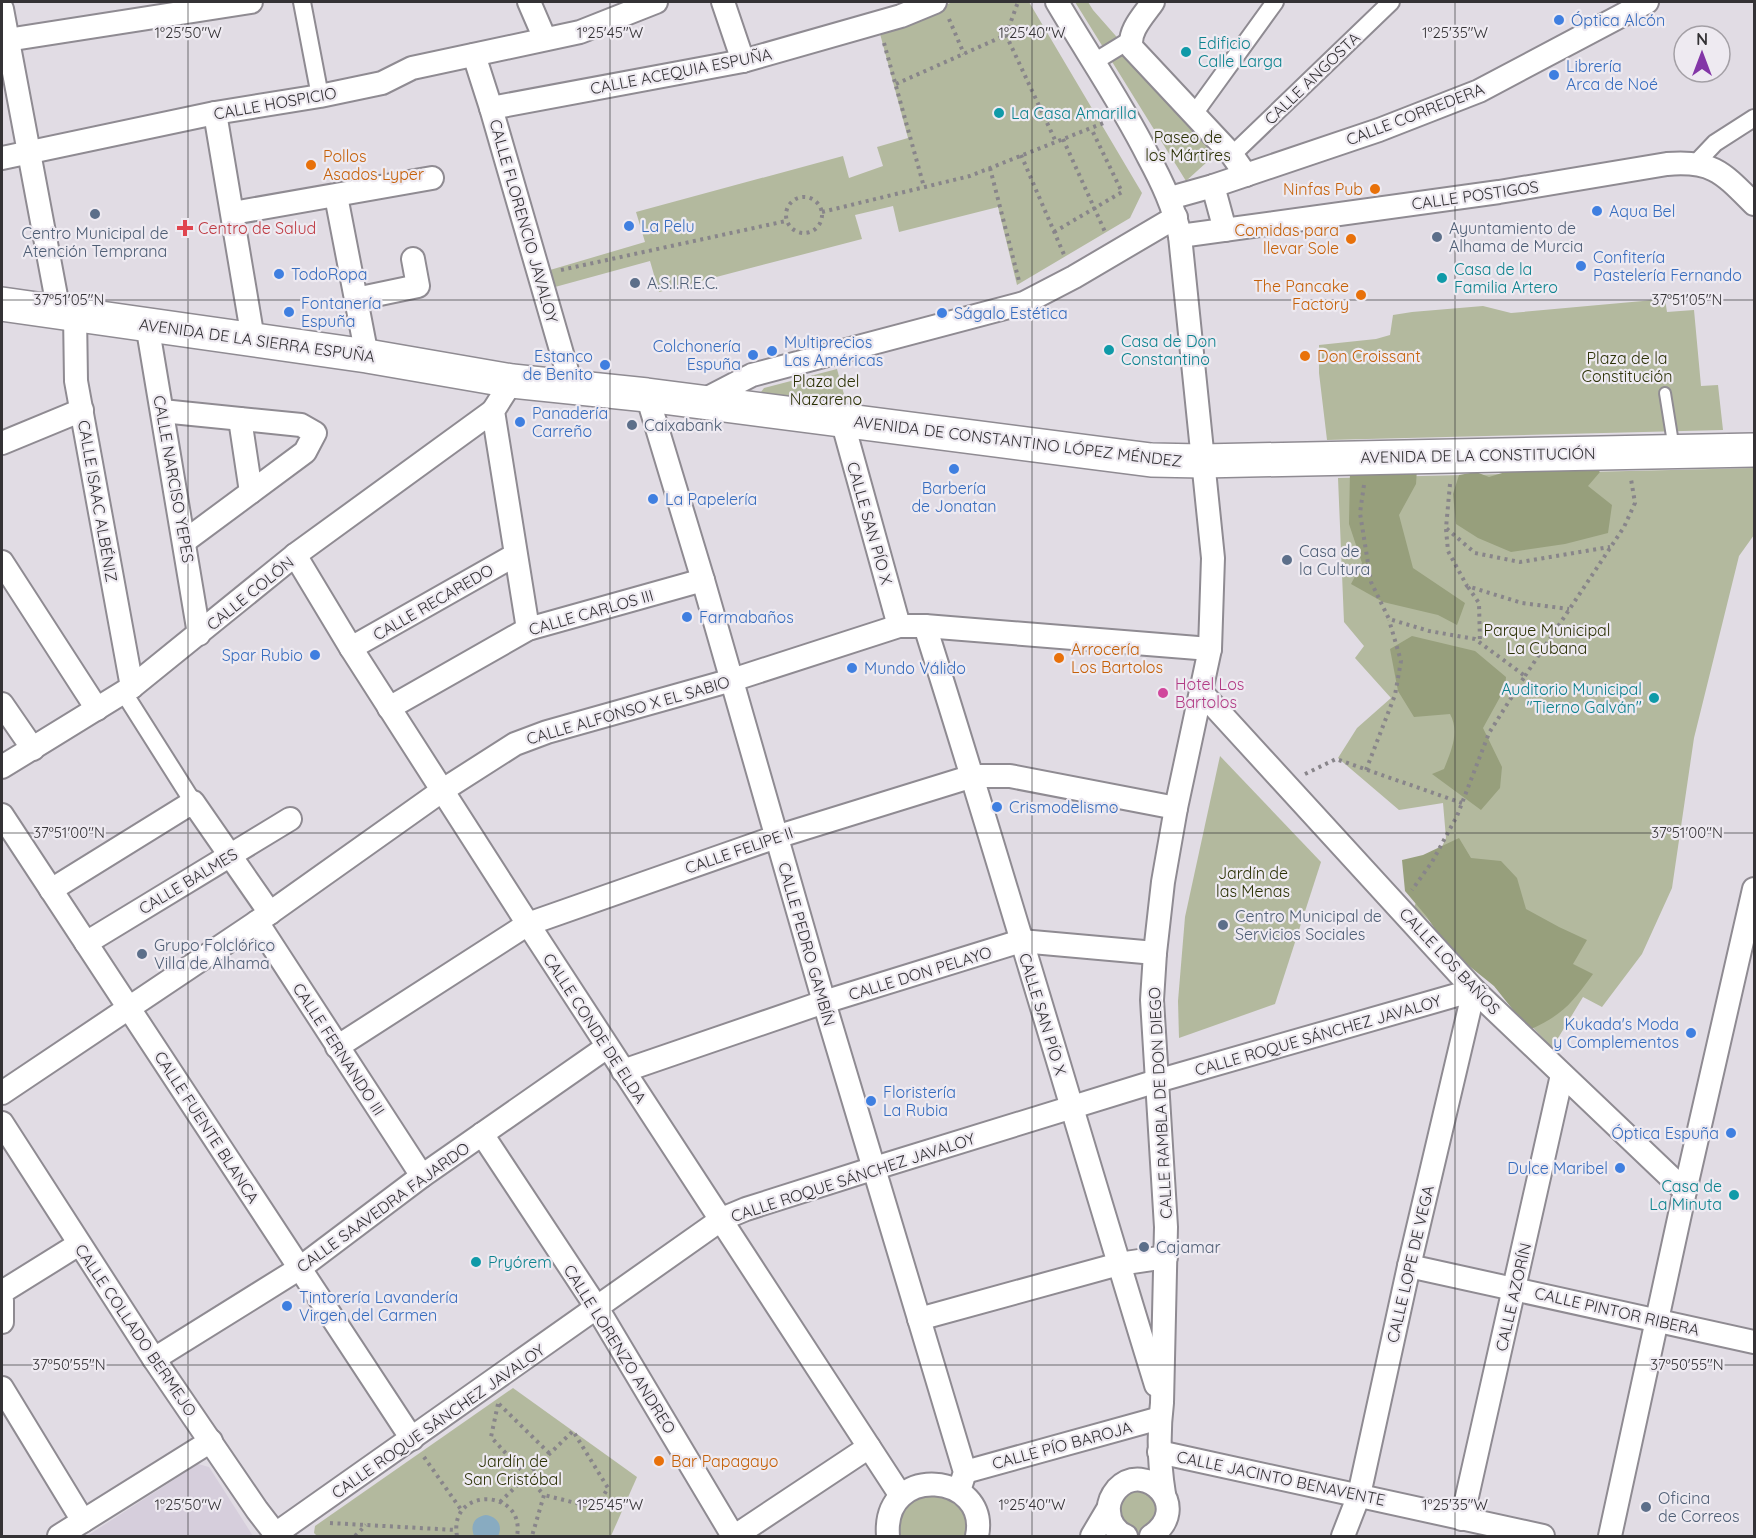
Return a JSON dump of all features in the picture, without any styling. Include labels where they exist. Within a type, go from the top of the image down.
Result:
[{"type":"main road","name":"AVENIDA DE LA SIERRA ESPUÑA","points":[[2,304],[367,356],[512,381]]},
{"type":"main road","name":"AVENIDA DE CONSTANTINO LÓPEZ MÉNDEZ","points":[[512,381],[646,395],[1151,459],[1202,461]]},
{"type":"main road","name":"AVENIDA DE LA CONSTITUCIÓN","points":[[1202,461],[1755,450]]},
{"type":"street","points":[[7,40],[251,2]]},
{"type":"street","points":[[302,2],[320,96]]},
{"type":"street","points":[[529,2],[545,39]]},
{"type":"street","name":"CALLE HOSPICIO","points":[[2,158],[215,113],[320,96],[382,83],[412,68],[580,32],[656,2]]},
{"type":"street","points":[[723,2],[743,61]]},
{"type":"street","points":[[700,402],[752,375],[1024,303],[1074,277],[1176,217],[1126,114],[1057,2]]},
{"type":"street","points":[[1153,2],[1133,32],[1130,40],[1132,48],[1232,155],[1246,175]]},
{"type":"street","points":[[1194,114],[1275,2]]},
{"type":"street","name":"CALLE ANGOSTA","points":[[1232,155],[1391,2]]},
{"type":"street","name":"CALLE CORREDERA","points":[[1176,217],[1213,186],[1379,130],[1479,91],[1647,2]]},
{"type":"street","name":"CALLE ACEQUIA ESPUÑA","points":[[491,108],[743,61],[879,22],[898,9],[941,8]]},
{"type":"street","name":"CALLE ISAAC ALBÉNIZ","points":[[2,9],[30,153],[67,313],[76,381],[128,690]]},
{"type":"street","points":[[1094,62],[1130,40]]},
{"type":"street","name":"CALLE FLORENCIO JAVALOY","points":[[474,55],[572,388]]},
{"type":"street","points":[[215,113],[253,339]]},
{"type":"street","points":[[1755,118],[1715,143],[1696,163],[1714,169],[1730,180],[1755,204]]},
{"type":"street","name":"CALLE POSTIGOS","points":[[1176,217],[1225,230],[1499,192],[1667,164],[1696,163]]},
{"type":"street","points":[[233,213],[432,178]]},
{"type":"street","points":[[1213,186],[1225,230]]},
{"type":"street","points":[[336,196],[367,356]]},
{"type":"street","name":"CALLE RAMBLA DE DON DIEGO","points":[[1162,1532],[1168,1513],[1159,1452],[1166,1257],[1152,1000],[1163,882],[1176,808],[1210,649],[1213,558],[1176,217]]},
{"type":"street","points":[[357,299],[418,286],[413,259]]},
{"type":"street","name":"CALLE NARCISO YEPES","points":[[147,324],[199,634]]},
{"type":"street","points":[[512,381],[493,411],[528,629]]},
{"type":"street","name":"CALLE PEDRO GAMBÍN","points":[[646,395],[703,579],[824,1002],[919,1319],[962,1482],[983,1534]]},
{"type":"street","points":[[2,443],[82,410]]},
{"type":"street","points":[[162,411],[301,425],[315,433],[305,452],[185,541]]},
{"type":"street","name":"CALLE COLÓN","points":[[2,767],[128,690],[295,555],[493,411]]},
{"type":"street","points":[[240,419],[251,492]]},
{"type":"street","name":"CALLE SAN PÍO X","points":[[842,420],[899,626]]},
{"type":"street","name":"CALLE CONDE DE ELDA","points":[[295,555],[389,708],[607,1047],[722,1219],[901,1496]]},
{"type":"street","name":"CALLE RECAREDO","points":[[351,648],[515,555]]},
{"type":"street","points":[[2,562],[98,709]]},
{"type":"street","name":"CALLE CARLOS III","points":[[389,708],[528,629],[703,579]]},
{"type":"street","name":"CALLE ALFONSO X EL SABIO","points":[[2,1093],[263,918],[442,790],[515,744],[547,732],[732,680],[899,626],[925,626],[1210,649]]},
{"type":"street","name":"CALLE SAN PÍO X","points":[[925,626],[973,776],[1119,1264],[1160,1416]]},
{"type":"street","points":[[51,890],[193,802],[128,690]]},
{"type":"street","name":"CALLE LOS BAÑOS","points":[[1202,693],[1474,990],[1685,1191]]},
{"type":"street","points":[[2,704],[33,749]]},
{"type":"street","name":"CALLE FELIPE II","points":[[337,1047],[528,924],[776,837],[973,776],[1010,776],[1176,808]]},
{"type":"street","name":"CALLE FERNANDO III","points":[[193,802],[230,856],[337,1047],[422,1176]]},
{"type":"street","name":"CALLE FUENTE BLANCA","points":[[2,815],[412,1440]]},
{"type":"street","name":"CALLE BALMES","points":[[86,943],[290,819]]},
{"type":"street","points":[[1610,1536],[1685,1191],[1747,959],[1755,889]]},
{"type":"street","name":"CALLE DON PELAYO","points":[[623,1071],[824,1002],[1021,941],[1155,952]]},
{"type":"street","name":"CALLE ROQUE SÁNCHEZ JAVALOY","points":[[275,1536],[412,1440],[493,1395],[597,1308],[722,1219],[746,1209],[875,1168],[1157,1081],[1474,990]]},
{"type":"street","name":"CALLE LOPE DE VEGA","points":[[1343,1536],[1359,1495],[1409,1266],[1474,990]]},
{"type":"street","name":"CALLE SAAVEDRA FAJARDO","points":[[154,1359],[300,1268],[422,1176],[607,1047]]},
{"type":"street","name":"CALLE AZORÍN","points":[[1462,1519],[1562,1075]]},
{"type":"street","name":"CALLE COLLADO BERMEJO","points":[[2,1123],[154,1359],[275,1536]]},
{"type":"street","name":"CALLE LORENZO ANDREO","points":[[482,1134],[597,1308],[734,1536]]},
{"type":"street","points":[[2,1292],[79,1244]]},
{"type":"street","points":[[919,1319],[1119,1264],[1166,1257]]},
{"type":"street","name":"CALLE PINTOR RIBERA","points":[[1409,1266],[1755,1342]]},
{"type":"street","points":[[2,1301],[2,1322]]},
{"type":"street","points":[[2,1388],[83,1521]]},
{"type":"street","points":[[1131,1481],[1160,1416]]},
{"type":"street","name":"CALLE PÍO BAROJA","points":[[962,1482],[1160,1416]]},
{"type":"street","points":[[59,1536],[211,1441]]},
{"type":"street","points":[[734,1536],[869,1447]]},
{"type":"street","name":"CALLE JACINTO BENAVENTE","points":[[1159,1452],[1462,1519],[1484,1531],[1543,1536]]},
{"type":"street","points":[[1092,1536],[1108,1509],[1110,1499],[1122,1485],[1141,1480],[1150,1482],[1164,1494]]},
{"type":"street","points":[[888,1536],[890,1515],[901,1496],[923,1484],[941,1485],[962,1482]]},
{"type":"street","points":[[1108,1509],[1114,1528],[1122,1536]]},
{"type":"lane","points":[[1665,393],[1674,452]]},
{"type":"path","points":[[1018,2],[1006,35],[1056,142]]},
{"type":"path","points":[[941,8],[964,54]]},
{"type":"path","points":[[879,22],[924,187]]},
{"type":"path","points":[[896,84],[1006,35]]},
{"type":"path","points":[[822,212],[970,176],[1126,114]]},
{"type":"path","points":[[1054,232],[1122,192],[1091,128]]},
{"type":"path","points":[[1063,139],[1115,253]]},
{"type":"path","points":[[1021,155],[1074,277]]},
{"type":"path","points":[[990,168],[1024,303]]},
{"type":"path","points":[[811,198],[820,206],[822,212],[820,224],[811,232],[794,231],[786,221],[786,209],[793,200],[811,198]]},
{"type":"path","points":[[540,275],[786,221]]},
{"type":"path","points":[[1399,908],[1432,862],[1462,803],[1489,733],[1624,527],[1635,503],[1632,481],[1622,452]]},
{"type":"path","points":[[1450,456],[1446,528],[1448,551],[1479,603],[1480,643]]},
{"type":"path","points":[[1366,770],[1395,694],[1401,661],[1389,619],[1371,582],[1360,513],[1368,458]]},
{"type":"path","points":[[1446,528],[1475,553],[1520,562],[1610,547]]},
{"type":"path","points":[[1467,586],[1522,603],[1569,609]]},
{"type":"path","points":[[1389,619],[1429,631],[1475,639],[1525,676]]},
{"type":"path","points":[[1284,784],[1336,759],[1462,803]]},
{"type":"path","points":[[493,1395],[550,1454]]},
{"type":"path","points":[[493,1395],[490,1437],[526,1476],[544,1496],[596,1508],[608,1488],[573,1431],[526,1476],[500,1502]]},
{"type":"path","points":[[412,1440],[462,1511]]},
{"type":"path","points":[[532,1536],[544,1496]]},
{"type":"path","points":[[457,1536],[456,1523],[462,1511],[476,1500],[486,1498],[500,1502],[512,1511],[517,1520],[517,1536]]},
{"type":"path","points":[[294,1522],[456,1530]]},
{"type":"path","points":[[355,1536],[366,1525]]},
{"type":"shaded area","points":[[198,1464],[209,1467],[253,1536],[87,1536]]},
{"type":"green space","points":[[953,2],[1029,2],[1142,193],[1130,218],[1017,285],[998,207],[899,232],[893,206],[855,215],[862,239],[659,292],[650,261],[555,287],[550,270],[645,242],[636,212],[843,156],[849,178],[883,166],[877,147],[908,138],[879,30]]},
{"type":"green space","name":"Paseo de los Mártires","points":[[1075,2],[1088,2],[1218,152],[1186,181]]},
{"type":"green space","name":"Plaza de la Constitución","points":[[1665,299],[1667,312],[1694,310],[1701,386],[1718,385],[1723,430],[1327,440],[1319,373],[1319,345],[1376,339],[1390,335],[1393,315],[1412,312],[1483,306],[1511,313]]},
{"type":"green space","name":"Plaza del Nazareno","points":[[837,369],[848,409],[761,396],[764,388]]},
{"type":"green space","points":[[1588,461],[1600,472],[1588,486],[1612,505],[1608,533],[1565,544],[1511,552],[1478,538],[1456,524],[1453,494],[1459,475],[1476,472],[1489,477],[1525,466]]},
{"type":"green space","name":"Parque Municipal La Cubana","points":[[1754,468],[1754,535],[1739,556],[1694,738],[1672,888],[1642,954],[1602,1007],[1583,997],[1552,1048],[1458,947],[1414,907],[1446,838],[1443,803],[1399,810],[1338,758],[1357,728],[1391,698],[1355,658],[1364,646],[1344,622],[1338,478]]},
{"type":"green space","points":[[1417,469],[1416,484],[1399,515],[1413,568],[1465,603],[1457,625],[1438,615],[1383,602],[1351,584],[1362,563],[1349,524],[1350,471]]},
{"type":"green space","points":[[1412,636],[1475,651],[1506,677],[1505,688],[1483,728],[1502,767],[1500,788],[1481,810],[1432,774],[1444,769],[1452,748],[1454,728],[1450,714],[1414,717],[1398,691],[1390,649]]},
{"type":"green space","name":"Jardín de las Menas","points":[[1220,756],[1321,862],[1275,1004],[1179,1038],[1178,1001],[1185,917]]},
{"type":"green space","points":[[1459,838],[1471,858],[1501,861],[1517,878],[1526,909],[1587,940],[1573,964],[1593,974],[1566,1007],[1529,1030],[1494,986],[1448,949],[1427,917],[1405,891],[1402,860],[1423,855]]},
{"type":"green space","name":"Jardín de San Cristóbal","points":[[513,1388],[637,1477],[611,1536],[317,1536],[314,1533],[315,1526]]},
{"type":"green space","points":[[1138,1485],[1163,1504],[1148,1532],[1132,1533],[1125,1530],[1115,1502]]},
{"type":"green space","points":[[932,1489],[966,1506],[971,1536],[896,1536],[901,1507]]},
{"type":"water","points":[[486,1515],[498,1522],[500,1529],[498,1536],[474,1536],[472,1528],[474,1522]]},
{"type":"place","name":"Óptica Alcón","points":[[1559,20]]},
{"type":"place","name":"Edificio Calle Larga","points":[[1186,52]]},
{"type":"place","name":"Librería Arca de Noé","points":[[1554,75]]},
{"type":"place","name":"La Casa Amarilla","points":[[999,113]]},
{"type":"place","name":"Pollos Asados Lyper","points":[[311,165]]},
{"type":"place","name":"Ninfas Pub","points":[[1375,189]]},
{"type":"place","name":"Aqua Bel","points":[[1597,211]]},
{"type":"place","name":"Centro Municipal de Atención Temprana","points":[[95,214]]},
{"type":"place","name":"La Pelu","points":[[629,226]]},
{"type":"place","name":"Centro de Salud","points":[[185,228]]},
{"type":"place","name":"Ayuntamiento de Alhama de Murcia","points":[[1437,237]]},
{"type":"place","name":"Comidas para llevar Sole","points":[[1351,239]]},
{"type":"place","name":"Confitería Pastelería Fernando","points":[[1581,266]]},
{"type":"place","name":"TodoRopa","points":[[279,274]]},
{"type":"place","name":"Casa de la Familia Artero","points":[[1442,278]]},
{"type":"place","name":"A.S.I.R.E.C.","points":[[635,283]]},
{"type":"place","name":"The Pancake Factory","points":[[1361,295]]},
{"type":"place","name":"Fontanería Espuña","points":[[289,312]]},
{"type":"place","name":"Ságalo Estética","points":[[942,313]]},
{"type":"place","name":"Casa de Don Constantino","points":[[1109,350]]},
{"type":"place","name":"Multiprecios Las Américas","points":[[772,351]]},
{"type":"place","name":"Colchonería Espuña","points":[[753,355]]},
{"type":"place","name":"Don Croissant","points":[[1305,356]]},
{"type":"place","name":"Estanco de Benito","points":[[605,365]]},
{"type":"place","name":"Panadería Carreño","points":[[520,422]]},
{"type":"place","name":"Caixabank","points":[[632,425]]},
{"type":"place","name":"Barbería de Jonatan","points":[[954,469]]},
{"type":"place","name":"La Papelería","points":[[653,499]]},
{"type":"place","name":"Casa de la Cultura","points":[[1287,560]]},
{"type":"place","name":"Farmabaños","points":[[687,617]]},
{"type":"place","name":"Spar Rubio","points":[[315,655]]},
{"type":"place","name":"Arrocería Los Bartolos","points":[[1059,658]]},
{"type":"place","name":"Mundo Válido","points":[[852,668]]},
{"type":"place","name":"Hotel Los Bartolos","points":[[1163,693]]},
{"type":"place","name":"Auditorio Municipal \"Tierno Galván\"","points":[[1654,698]]},
{"type":"place","name":"Crismodelismo","points":[[997,807]]},
{"type":"place","name":"Centro Municipal de Servicios Sociales","points":[[1223,925]]},
{"type":"place","name":"Grupo Folclórico Villa de Alhama","points":[[142,954]]},
{"type":"place","name":"Kukada's Moda y Complementos","points":[[1691,1033]]},
{"type":"place","name":"Floristería La Rubia","points":[[871,1101]]},
{"type":"place","name":"Óptica Espuña","points":[[1731,1133]]},
{"type":"place","name":"Dulce Maribel","points":[[1620,1168]]},
{"type":"place","name":"Casa de La Minuta","points":[[1734,1195]]},
{"type":"place","name":"Cajamar","points":[[1144,1247]]},
{"type":"place","name":"Pryórem","points":[[476,1262]]},
{"type":"place","name":"Tintorería Lavandería Virgen del Carmen","points":[[287,1306]]},
{"type":"place","name":"Bar Papagayo","points":[[659,1461]]},
{"type":"place","name":"Oficina de Correos","points":[[1646,1507]]}]
